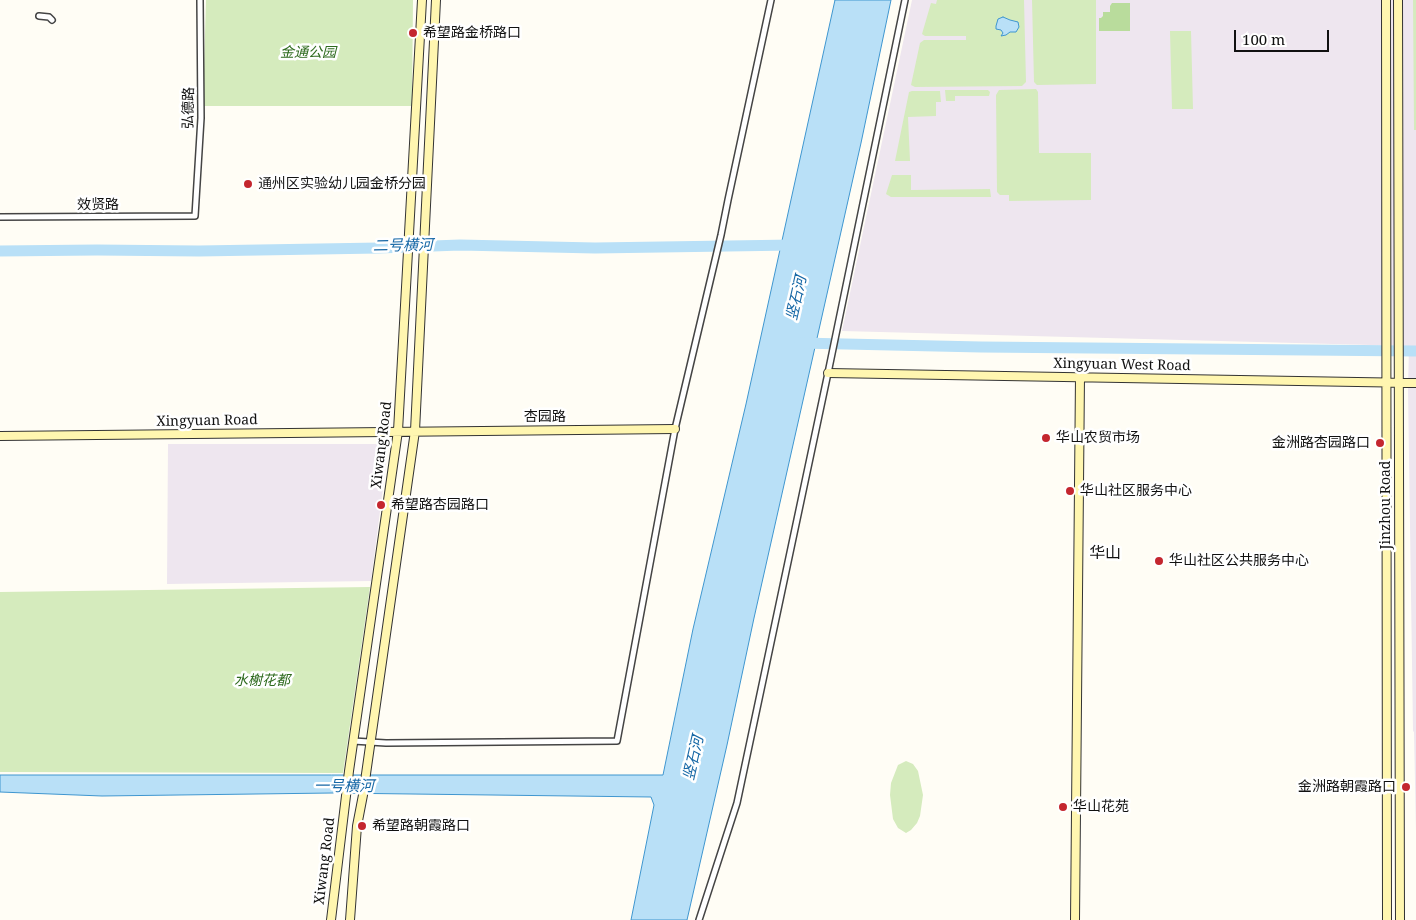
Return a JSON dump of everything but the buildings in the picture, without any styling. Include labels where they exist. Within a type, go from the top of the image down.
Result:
[{"type":"main road","name":"Xiwang Road","points":[[331,920],[345,796],[398,431],[422,0]]},
{"type":"main road","name":"Xiwang Road","points":[[350,920],[357,826],[415,431],[436,0]]},
{"type":"main road","name":"Jinzhou Road","points":[[1386,0],[1387,920]]},
{"type":"main road","name":"Jinzhou Road","points":[[1398,0],[1400,920]]},
{"type":"main road","name":"Xingyuan West Road","points":[[828,373],[1416,383]]},
{"type":"main road","points":[[1076,920],[1080,376]]},
{"type":"main road","name":"杏园路","points":[[415,431],[675,429]]},
{"type":"main road","name":"Xingyuan Road","points":[[0,436],[415,431]]},
{"type":"street","name":"弘德路","points":[[195,216],[201,118],[200,0]]},
{"type":"street","points":[[353,741],[616,741],[675,429],[715,261],[771,0]]},
{"type":"street","points":[[699,920],[737,803],[905,0]]},
{"type":"street","points":[[39,16],[52,20]]},
{"type":"street","name":"效贤路","points":[[0,217],[195,216]]},
{"type":"shaded area","points":[[912,0],[1416,0],[1416,833],[1408,389],[1409,346],[842,331]]},
{"type":"shaded area","points":[[168,444],[382,444],[386,465],[371,581],[167,584]]},
{"type":"green space","name":"金通公园","points":[[206,0],[413,0],[412,106],[203,106]]},
{"type":"green space","points":[[937,0],[1024,0],[1026,82],[1022,86],[915,87],[911,85],[920,43],[924,40],[966,40],[966,36],[925,36],[922,34],[931,3],[936,4]]},
{"type":"green space","points":[[1032,0],[1096,0],[1096,84],[1037,85],[1034,82]]},
{"type":"green space","points":[[1413,0],[1416,0],[1416,130],[1414,130]]},
{"type":"green space","points":[[1112,3],[1130,3],[1130,31],[1099,31],[1099,18],[1103,16],[1103,12],[1110,12]]},
{"type":"green space","points":[[1170,31],[1191,31],[1193,109],[1172,109]]},
{"type":"green space","points":[[1036,89],[1038,92],[1039,153],[1091,153],[1091,200],[1009,201],[1009,195],[1000,195],[997,192],[996,95],[999,90]]},
{"type":"green space","points":[[945,90],[988,90],[990,92],[989,96],[955,96],[955,101],[946,101]]},
{"type":"green space","points":[[940,91],[941,102],[936,102],[936,116],[908,117],[910,161],[895,161],[909,92]]},
{"type":"green space","points":[[892,175],[911,175],[911,190],[990,189],[991,197],[891,197],[886,194]]},
{"type":"green space","name":"水榭花都","points":[[370,587],[343,773],[0,772],[0,592]]},
{"type":"green space","points":[[906,761],[913,764],[918,771],[923,795],[917,823],[906,833],[898,828],[893,819],[890,795],[891,783],[898,765]]},
{"type":"water","points":[[835,0],[891,0],[861,143],[687,920],[631,920],[654,805],[651,797],[332,793],[102,796],[0,792],[0,775],[663,775],[693,629],[746,404]]},
{"type":"water","points":[[1003,17],[1018,22],[1019,27],[1016,32],[1010,32],[1001,36],[1003,33],[1001,30],[996,29],[996,26],[998,19]]},
{"type":"waterway","name":"二号横河","points":[[0,251],[199,251],[460,245],[595,248],[794,245]]},
{"type":"waterway","points":[[800,343],[981,347],[1416,351]]},
{"type":"place","name":"希望路金桥路口","points":[[413,33]]},
{"type":"place","name":"通州区实验幼儿园金桥分园","points":[[248,184]]},
{"type":"place","name":"华山农贸市场","points":[[1046,438]]},
{"type":"place","name":"金洲路杏园路口","points":[[1380,443]]},
{"type":"place","name":"华山社区服务中心","points":[[1070,491]]},
{"type":"place","name":"希望路杏园路口","points":[[381,505]]},
{"type":"place","name":"华山社区公共服务中心","points":[[1159,561]]},
{"type":"place","name":"金洲路朝霞路口","points":[[1406,787]]},
{"type":"place","name":"华山花苑","points":[[1063,807]]},
{"type":"place","name":"希望路朝霞路口","points":[[362,826]]},
{"type":"district","name":"华山","points":[[1105,553]]},
{"type":"water label","name":"竖石河","points":[[797,298]]},
{"type":"water label","name":"竖石河","points":[[694,758]]},
{"type":"water label","name":"一号横河","points":[[344,787]]}]
